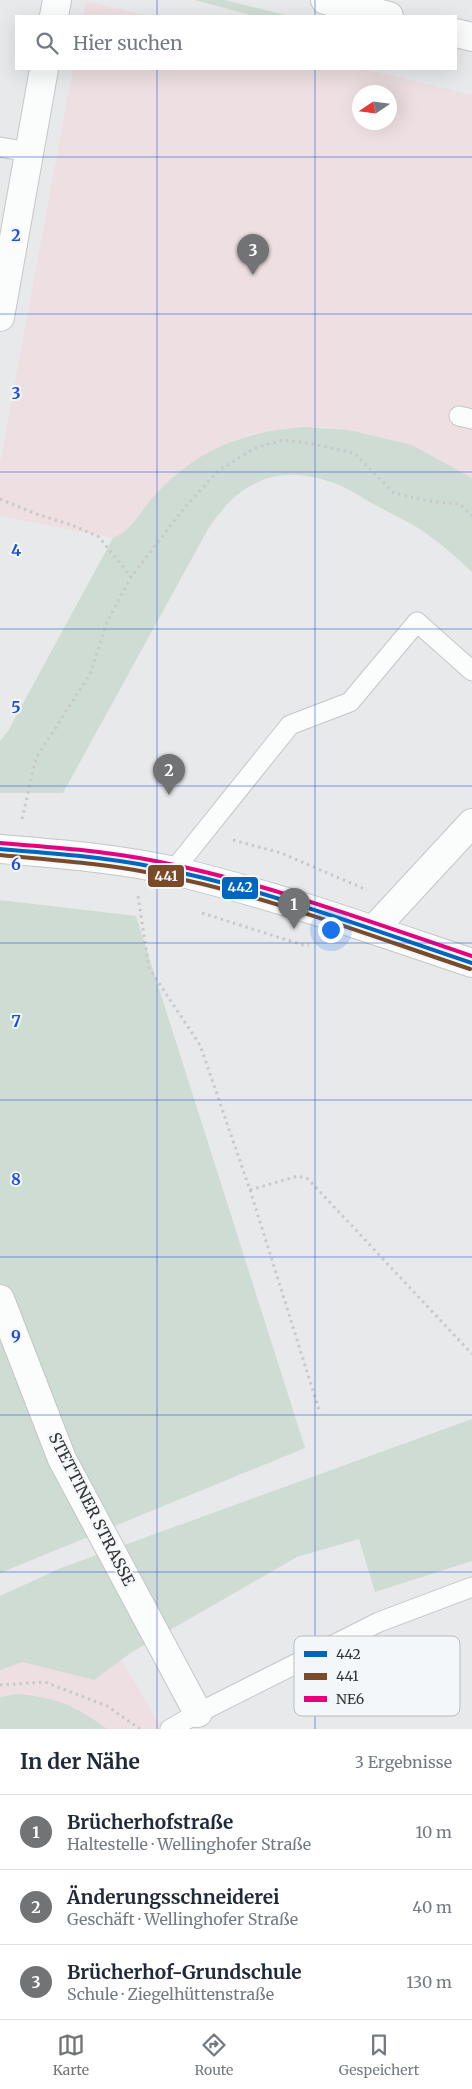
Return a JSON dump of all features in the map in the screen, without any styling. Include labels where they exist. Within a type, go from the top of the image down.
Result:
[{"type":"street","points":[[54,15],[57,0]]},
{"type":"street","points":[[325,0],[385,15]]},
{"type":"street","points":[[457,33],[472,37]]},
{"type":"street","points":[[0,317],[44,70]]},
{"type":"street","points":[[373,930],[472,823]]},
{"type":"street","points":[[7,849],[134,863],[174,871],[300,906],[472,963]]},
{"type":"street","name":"STETTINER STRASSE","points":[[0,1299],[62,1459],[198,1712]]},
{"type":"lane","points":[[0,147],[30,152]]},
{"type":"lane","points":[[174,871],[290,725],[350,702],[417,622],[472,671]]},
{"type":"lane","points":[[351,1636],[379,1622],[472,1586]]},
{"type":"lane","points":[[170,1729],[198,1712],[294,1664]]},
{"type":"path","points":[[7,849],[36,758],[90,674],[107,622],[131,577],[185,507],[219,470],[255,448],[283,440],[313,444],[354,453],[394,493],[429,501],[460,504],[472,516]]},
{"type":"path","points":[[0,500],[72,525],[99,537],[131,577]]},
{"type":"path","points":[[134,863],[149,968],[200,1045],[250,1190],[320,1413]]},
{"type":"path","points":[[250,1190],[298,1176],[308,1179],[472,1354]]},
{"type":"path","points":[[0,1684],[45,1682],[108,1706],[140,1729]]},
{"type":"shaded area","points":[[195,0],[225,0],[285,15],[250,15]]},
{"type":"shaded area","points":[[86,1],[145,15],[83,15]]},
{"type":"shaded area","points":[[73,70],[369,70],[472,95],[472,478],[412,445],[349,430],[325,427],[285,428],[244,436],[220,447],[162,488],[128,529],[121,535],[113,538],[0,516],[0,463]]},
{"type":"shaded area","points":[[304,427],[349,430],[412,445],[472,478],[472,572],[422,531],[339,485],[318,478],[298,475],[280,476],[263,480],[247,488],[233,499],[219,513],[207,531],[63,793],[0,793],[0,741],[8,731],[113,538],[120,535],[131,525],[155,495],[171,479],[204,455],[241,438],[282,429]]},
{"type":"shaded area","points":[[0,900],[136,916],[305,1448],[0,1573]]},
{"type":"shaded area","points":[[472,1419],[472,1561],[375,1592],[359,1539],[297,1557],[132,1652],[94,1680],[22,1662],[0,1670],[0,1596],[61,1568]]},
{"type":"shaded area","points":[[102,1627],[162,1729],[0,1729],[0,1654]]},
{"type":"shaded area","points":[[17,1694],[44,1698],[65,1704],[75,1708],[107,1729],[0,1729],[0,1697]]},
{"type":"transit line","name":"NE6","points":[[1,843],[117,855],[195,870],[315,903],[472,956]]},
{"type":"transit line","name":"442","points":[[0,849],[116,861],[194,876],[274,897],[472,963]]},
{"type":"transit line","name":"441","points":[[0,855],[113,867],[192,881],[312,915],[470,969]]},
{"type":"place","name":"Brücherhof-Grundschule","points":[[253,275]]},
{"type":"place","name":"Änderungsschneiderei","points":[[169,795]]},
{"type":"place","name":"Brücherhofstraße","points":[[294,929]]}]
